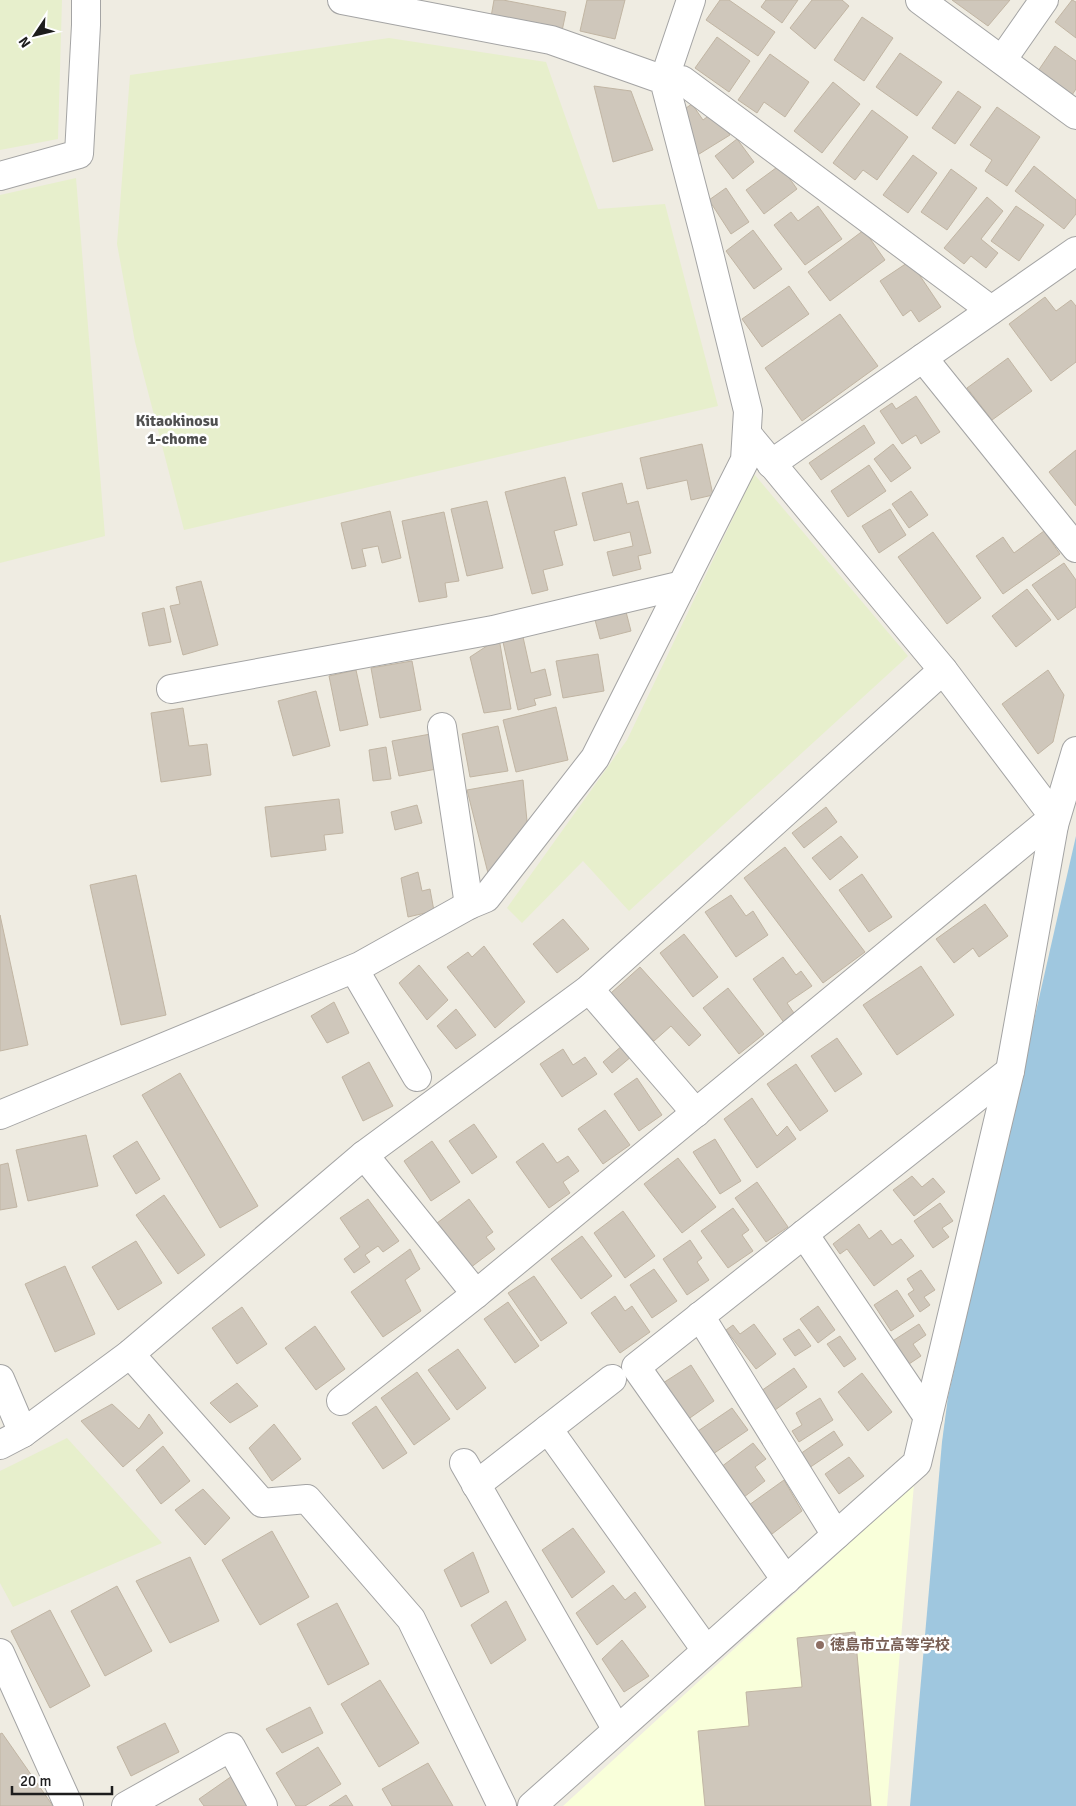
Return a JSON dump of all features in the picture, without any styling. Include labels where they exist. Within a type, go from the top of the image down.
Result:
[{"type":"street","points":[[0,176],[79,154],[86,0]]},
{"type":"street","points":[[342,0],[551,40],[664,80],[682,80],[992,310]]},
{"type":"street","points":[[0,1115],[354,969],[469,904],[486,898],[595,758],[746,460],[748,411],[664,80],[691,0]]},
{"type":"street","points":[[920,0],[1076,115]]},
{"type":"street","points":[[1002,60],[1044,0]]},
{"type":"street","points":[[771,464],[992,310],[1071,264]]},
{"type":"street","points":[[922,358],[1076,548]]},
{"type":"street","points":[[748,435],[943,670],[1054,821]]},
{"type":"street","points":[[170,689],[493,630],[682,585]]},
{"type":"street","points":[[0,1379],[12,1439],[130,1354],[364,1155],[589,989],[943,670]]},
{"type":"street","points":[[442,727],[469,904]]},
{"type":"street","points":[[532,1806],[917,1462],[1010,1071],[1054,821],[1076,751]]},
{"type":"street","points":[[341,1401],[476,1294],[696,1112],[1054,821]]},
{"type":"street","points":[[354,969],[416,1077]]},
{"type":"street","points":[[589,989],[696,1112]]},
{"type":"street","points":[[786,1580],[636,1367],[1010,1071]]},
{"type":"street","points":[[364,1155],[476,1294]]},
{"type":"street","points":[[804,1234],[928,1417]]},
{"type":"street","points":[[700,1316],[836,1535]]},
{"type":"street","points":[[130,1354],[262,1503],[307,1500],[411,1619],[502,1806]]},
{"type":"street","points":[[612,1379],[548,1429],[470,1474],[617,1730]]},
{"type":"street","points":[[548,1429],[706,1650]]},
{"type":"street","points":[[0,1653],[69,1806]]},
{"type":"street","points":[[126,1806],[232,1747],[262,1806]]},
{"type":"shaded area","points":[[0,0],[62,0],[58,139],[0,150]]},
{"type":"shaded area","points":[[389,38],[546,62],[598,209],[665,204],[718,406],[184,530],[135,342],[117,244],[130,75]]},
{"type":"shaded area","points":[[76,178],[105,536],[0,563],[0,195]]},
{"type":"shaded area","points":[[754,474],[908,656],[629,911],[583,861],[522,923],[507,908],[627,740]]},
{"type":"shaded area","points":[[67,1438],[162,1543],[13,1607],[0,1583],[0,1471]]},
{"type":"shaded area","name":"徳島市立高等学校","points":[[914,1484],[887,1806],[563,1806]]},
{"type":"water","points":[[1076,836],[1076,1806],[910,1806],[942,1442],[948,1397]]},
{"type":"building","points":[[494,0],[566,12],[562,31],[491,17]]},
{"type":"building","points":[[587,0],[625,0],[615,39],[580,31]]},
{"type":"building","points":[[720,0],[729,0],[775,32],[758,56],[706,20]]},
{"type":"building","points":[[766,0],[798,0],[782,23],[761,7]]},
{"type":"building","points":[[812,0],[842,0],[849,6],[815,49],[790,28]]},
{"type":"building","points":[[952,0],[1010,0],[988,26]]},
{"type":"building","points":[[1072,0],[1076,2],[1076,38],[1055,22]]},
{"type":"building","points":[[862,17],[893,38],[864,81],[834,60]]},
{"type":"building","points":[[717,37],[750,61],[729,92],[695,68]]},
{"type":"building","points":[[1055,46],[1076,61],[1076,89],[1072,95],[1038,71]]},
{"type":"building","points":[[900,53],[942,82],[917,116],[876,87]]},
{"type":"building","points":[[770,54],[809,82],[785,117],[764,102],[757,113],[738,100]]},
{"type":"building","points":[[833,82],[860,104],[822,153],[794,131]]},
{"type":"building","points":[[594,86],[631,91],[653,150],[613,162]]},
{"type":"building","points":[[958,91],[981,107],[955,144],[932,128]]},
{"type":"building","points":[[692,104],[703,120],[711,114],[730,135],[691,159],[680,112]]},
{"type":"building","points":[[997,107],[1040,137],[1007,186],[985,171],[992,160],[970,145]]},
{"type":"building","points":[[872,110],[908,137],[877,180],[863,170],[855,180],[833,163]]},
{"type":"building","points":[[737,139],[754,162],[733,179],[715,156]]},
{"type":"building","points":[[913,155],[937,173],[908,213],[883,195]]},
{"type":"building","points":[[780,165],[797,189],[764,214],[746,190]]},
{"type":"building","points":[[1034,166],[1076,200],[1076,214],[1064,229],[1015,191]]},
{"type":"building","points":[[951,169],[977,188],[947,230],[921,212]]},
{"type":"building","points":[[726,188],[749,222],[731,234],[709,200]]},
{"type":"building","points":[[987,197],[1003,211],[981,239],[998,253],[986,268],[971,256],[964,264],[944,248]]},
{"type":"building","points":[[818,206],[842,239],[805,265],[774,225],[791,212],[798,221]]},
{"type":"building","points":[[1016,206],[1044,225],[1019,261],[991,241]]},
{"type":"building","points":[[753,230],[782,269],[754,289],[726,251]]},
{"type":"building","points":[[864,230],[885,260],[830,301],[808,272]]},
{"type":"building","points":[[910,261],[941,307],[919,322],[911,310],[903,316],[880,281]]},
{"type":"building","points":[[789,286],[809,314],[762,347],[742,319]]},
{"type":"building","points":[[1045,297],[1056,311],[1071,300],[1076,306],[1076,362],[1051,381],[1009,324]]},
{"type":"building","points":[[840,314],[878,366],[802,421],[765,368]]},
{"type":"building","points":[[1008,358],[1032,391],[992,420],[967,388]]},
{"type":"building","points":[[916,396],[940,432],[921,444],[916,435],[902,444],[880,411],[892,403],[896,409]]},
{"type":"building","points":[[864,425],[875,443],[821,480],[809,463]]},
{"type":"building","points":[[702,444],[713,495],[691,500],[687,480],[647,489],[640,458]]},
{"type":"building","points":[[893,444],[911,468],[891,482],[874,459]]},
{"type":"building","points":[[1076,450],[1076,506],[1049,472]]},
{"type":"building","points":[[869,465],[886,491],[848,517],[831,491]]},
{"type":"building","points":[[565,477],[577,525],[554,531],[563,565],[543,570],[548,590],[532,594],[505,492]]},
{"type":"building","points":[[622,483],[627,504],[638,501],[651,553],[638,556],[641,569],[613,576],[607,552],[633,546],[630,532],[594,541],[582,493]]},
{"type":"building","points":[[911,491],[928,515],[909,528],[892,504]]},
{"type":"building","points":[[487,501],[503,568],[467,576],[451,509]]},
{"type":"building","points":[[890,509],[906,535],[879,553],[862,526]]},
{"type":"building","points":[[390,511],[401,558],[382,563],[378,546],[362,549],[366,566],[352,569],[341,523]]},
{"type":"building","points":[[444,512],[459,581],[445,583],[447,597],[419,602],[402,521]]},
{"type":"building","points":[[1044,531],[1060,554],[1003,594],[976,556],[1003,537],[1014,553]]},
{"type":"building","points":[[933,532],[981,598],[947,624],[898,557]]},
{"type":"building","points":[[1064,563],[1076,580],[1076,607],[1058,620],[1032,585]]},
{"type":"building","points":[[201,581],[218,645],[183,655],[170,606],[180,604],[176,587]]},
{"type":"building","points":[[1027,589],[1051,620],[1016,647],[992,616]]},
{"type":"building","points":[[164,608],[171,642],[149,646],[142,613]]},
{"type":"building","points":[[625,608],[631,631],[600,639],[594,616]]},
{"type":"building","points":[[523,637],[531,673],[545,669],[551,695],[534,699],[536,705],[518,710],[503,642]]},
{"type":"building","points":[[499,638],[511,709],[484,713],[470,657]]},
{"type":"building","points":[[598,654],[604,691],[563,698],[556,661]]},
{"type":"building","points":[[412,661],[421,710],[380,718],[371,668]]},
{"type":"building","points":[[356,670],[368,725],[340,731],[329,676]]},
{"type":"building","points":[[1048,670],[1064,695],[1053,742],[1038,754],[1002,704]]},
{"type":"building","points":[[316,691],[330,746],[293,756],[278,701]]},
{"type":"building","points":[[556,707],[568,760],[516,772],[503,720]]},
{"type":"building","points":[[183,708],[189,746],[207,744],[211,775],[161,782],[151,713]]},
{"type":"building","points":[[498,726],[508,771],[470,777],[462,734]]},
{"type":"building","points":[[436,733],[442,768],[399,776],[392,741]]},
{"type":"building","points":[[386,747],[391,779],[373,781],[369,750]]},
{"type":"building","points":[[523,780],[528,831],[489,877],[467,790]]},
{"type":"building","points":[[339,799],[343,833],[324,835],[326,850],[271,857],[265,807]]},
{"type":"building","points":[[417,805],[422,823],[395,830],[391,812]]},
{"type":"building","points":[[826,807],[837,822],[804,848],[792,833]]},
{"type":"building","points":[[841,836],[858,857],[830,880],[812,858]]},
{"type":"building","points":[[785,847],[865,952],[823,983],[744,878]]},
{"type":"building","points":[[418,872],[422,891],[430,889],[434,911],[408,917],[401,878]]},
{"type":"building","points":[[862,874],[892,917],[869,932],[839,890]]},
{"type":"building","points":[[136,875],[166,1015],[121,1025],[90,885]]},
{"type":"building","points":[[731,895],[746,916],[753,911],[768,935],[736,957],[705,912]]},
{"type":"building","points":[[985,904],[1008,936],[979,957],[973,948],[954,963],[936,939]]},
{"type":"building","points":[[0,915],[28,1045],[0,1051]]},
{"type":"building","points":[[563,919],[589,949],[557,973],[533,944]]},
{"type":"building","points":[[684,934],[718,977],[693,997],[660,953]]},
{"type":"building","points":[[484,946],[525,1002],[495,1028],[447,967],[468,952],[472,957]]},
{"type":"building","points":[[783,957],[796,975],[801,971],[812,986],[787,1003],[796,1016],[785,1024],[753,979]]},
{"type":"building","points":[[419,965],[448,1000],[427,1020],[399,983]]},
{"type":"building","points":[[921,966],[954,1015],[897,1055],[863,1005]]},
{"type":"building","points":[[640,967],[701,1035],[689,1046],[671,1026],[654,1041],[611,993]]},
{"type":"building","points":[[728,988],[764,1034],[739,1054],[703,1008]]},
{"type":"building","points":[[334,1002],[349,1033],[327,1043],[311,1016]]},
{"type":"building","points":[[456,1009],[476,1035],[456,1049],[437,1026]]},
{"type":"building","points":[[837,1038],[862,1074],[835,1092],[811,1056]]},
{"type":"building","points":[[623,1045],[632,1056],[612,1073],[603,1062]]},
{"type":"building","points":[[563,1049],[573,1065],[585,1057],[597,1074],[562,1097],[540,1064]]},
{"type":"building","points":[[369,1062],[393,1106],[363,1121],[342,1077]]},
{"type":"building","points":[[796,1064],[828,1111],[800,1131],[767,1084]]},
{"type":"building","points":[[180,1073],[258,1206],[220,1228],[142,1095]]},
{"type":"building","points":[[637,1078],[662,1115],[639,1131],[614,1094]]},
{"type":"building","points":[[752,1098],[777,1136],[787,1126],[796,1139],[757,1168],[724,1119]]},
{"type":"building","points":[[605,1110],[630,1145],[603,1164],[578,1129]]},
{"type":"building","points":[[474,1124],[497,1157],[472,1174],[449,1141]]},
{"type":"building","points":[[86,1135],[98,1186],[28,1201],[16,1150]]},
{"type":"building","points":[[715,1139],[741,1181],[720,1194],[693,1152]]},
{"type":"building","points":[[137,1141],[160,1179],[136,1194],[113,1156]]},
{"type":"building","points":[[432,1141],[460,1182],[431,1201],[404,1161]]},
{"type":"building","points":[[543,1143],[557,1163],[568,1156],[579,1171],[563,1182],[570,1193],[549,1208],[516,1162]]},
{"type":"building","points":[[678,1158],[716,1207],[682,1233],[644,1184]]},
{"type":"building","points":[[8,1163],[17,1207],[0,1210],[0,1165]]},
{"type":"building","points":[[912,1176],[922,1187],[933,1178],[945,1192],[914,1216],[893,1190]]},
{"type":"building","points":[[757,1182],[788,1227],[766,1242],[735,1198]]},
{"type":"building","points":[[164,1195],[205,1255],[178,1274],[136,1215]]},
{"type":"building","points":[[368,1199],[399,1241],[383,1252],[378,1246],[365,1255],[370,1262],[354,1273],[344,1259],[360,1247],[340,1218]]},
{"type":"building","points":[[469,1199],[493,1232],[486,1237],[495,1249],[470,1268],[437,1223]]},
{"type":"building","points":[[940,1203],[953,1221],[942,1228],[949,1237],[933,1248],[914,1221]]},
{"type":"building","points":[[733,1208],[749,1230],[742,1235],[753,1251],[728,1268],[701,1231]]},
{"type":"building","points":[[623,1211],[655,1256],[625,1278],[594,1233]]},
{"type":"building","points":[[859,1224],[869,1239],[881,1230],[892,1245],[901,1239],[914,1256],[874,1286],[847,1249],[840,1254],[833,1244]]},
{"type":"building","points":[[582,1236],[612,1276],[581,1299],[551,1259]]},
{"type":"building","points":[[690,1240],[702,1258],[697,1262],[709,1280],[687,1295],[663,1259]]},
{"type":"building","points":[[136,1241],[162,1283],[118,1310],[92,1267]]},
{"type":"building","points":[[410,1249],[420,1269],[405,1280],[421,1311],[383,1337],[351,1292]]},
{"type":"building","points":[[65,1266],[95,1334],[55,1352],[25,1284]]},
{"type":"building","points":[[654,1269],[677,1301],[652,1318],[630,1285]]},
{"type":"building","points":[[921,1270],[935,1290],[924,1297],[930,1305],[920,1312],[908,1294],[914,1290],[907,1279]]},
{"type":"building","points":[[534,1276],[567,1323],[541,1341],[508,1293]]},
{"type":"building","points":[[897,1290],[914,1316],[891,1331],[874,1305]]},
{"type":"building","points":[[615,1296],[625,1311],[632,1306],[650,1332],[620,1353],[591,1313]]},
{"type":"building","points":[[508,1302],[539,1346],[515,1363],[484,1319]]},
{"type":"building","points":[[818,1306],[835,1330],[818,1343],[800,1319]]},
{"type":"building","points":[[242,1307],[267,1344],[237,1364],[212,1328]]},
{"type":"building","points":[[754,1324],[776,1354],[756,1369],[726,1330],[733,1325],[740,1334]]},
{"type":"building","points":[[919,1324],[926,1335],[913,1344],[921,1356],[906,1366],[891,1342]]},
{"type":"building","points":[[315,1326],[345,1369],[316,1390],[285,1348]]},
{"type":"building","points":[[799,1329],[811,1346],[795,1356],[783,1339]]},
{"type":"building","points":[[840,1336],[856,1359],[844,1367],[827,1344]]},
{"type":"building","points":[[458,1349],[486,1388],[457,1410],[428,1370]]},
{"type":"building","points":[[691,1365],[714,1401],[687,1420],[663,1383]]},
{"type":"building","points":[[794,1368],[807,1387],[775,1410],[761,1391]]},
{"type":"building","points":[[417,1372],[450,1419],[414,1445],[381,1398]]},
{"type":"building","points":[[862,1373],[892,1412],[868,1431],[838,1392]]},
{"type":"building","points":[[237,1383],[258,1406],[230,1423],[210,1403]]},
{"type":"building","points":[[820,1398],[833,1420],[799,1442],[792,1431],[802,1425],[796,1413]]},
{"type":"building","points":[[112,1404],[139,1429],[149,1414],[163,1433],[123,1467],[81,1421]]},
{"type":"building","points":[[376,1406],[407,1453],[383,1469],[352,1423]]},
{"type":"building","points":[[732,1408],[748,1430],[713,1454],[698,1431]]},
{"type":"building","points":[[274,1424],[301,1459],[272,1481],[249,1448]]},
{"type":"building","points":[[834,1431],[843,1445],[809,1468],[800,1454]]},
{"type":"building","points":[[753,1443],[766,1459],[755,1467],[765,1481],[744,1497],[721,1467]]},
{"type":"building","points":[[163,1446],[190,1481],[161,1504],[136,1470]]},
{"type":"building","points":[[849,1457],[864,1476],[839,1494],[825,1474]]},
{"type":"building","points":[[784,1480],[802,1511],[772,1534],[749,1505]]},
{"type":"building","points":[[203,1489],[230,1518],[205,1545],[175,1510]]},
{"type":"building","points":[[573,1528],[605,1572],[572,1598],[542,1550]]},
{"type":"building","points":[[272,1531],[309,1597],[260,1625],[222,1560]]},
{"type":"building","points":[[473,1552],[489,1592],[461,1607],[444,1570]]},
{"type":"building","points":[[190,1557],[219,1621],[170,1643],[136,1581]]},
{"type":"building","points":[[613,1585],[625,1600],[635,1592],[646,1607],[597,1645],[576,1613]]},
{"type":"building","points":[[117,1586],[152,1651],[105,1676],[71,1611]]},
{"type":"building","points":[[506,1601],[526,1640],[491,1664],[471,1625]]},
{"type":"building","points":[[337,1603],[369,1664],[328,1685],[297,1624]]},
{"type":"building","points":[[50,1610],[90,1686],[50,1708],[11,1631]]},
{"type":"building","points":[[855,1632],[871,1806],[705,1806],[698,1731],[749,1726],[746,1692],[802,1687],[797,1638]]},
{"type":"building","points":[[622,1640],[649,1676],[624,1692],[602,1659]]},
{"type":"building","points":[[380,1680],[419,1743],[379,1767],[341,1704]]},
{"type":"building","points":[[310,1707],[323,1733],[282,1753],[266,1729]]},
{"type":"building","points":[[165,1723],[179,1752],[131,1776],[117,1747]]},
{"type":"building","points":[[2,1733],[53,1806],[0,1806],[0,1734]]},
{"type":"building","points":[[318,1747],[341,1784],[305,1806],[296,1806],[276,1773]]},
{"type":"building","points":[[428,1763],[453,1806],[392,1806],[382,1789]]},
{"type":"building","points":[[232,1776],[250,1804],[246,1806],[204,1806],[199,1799]]},
{"type":"building","points":[[346,1795],[353,1806],[329,1806]]},
{"type":"place","name":"徳島市立高等学校","points":[[820,1645]]},
{"type":"district","name":"Kitaokinosu 1-chome","points":[[177,429]]}]
